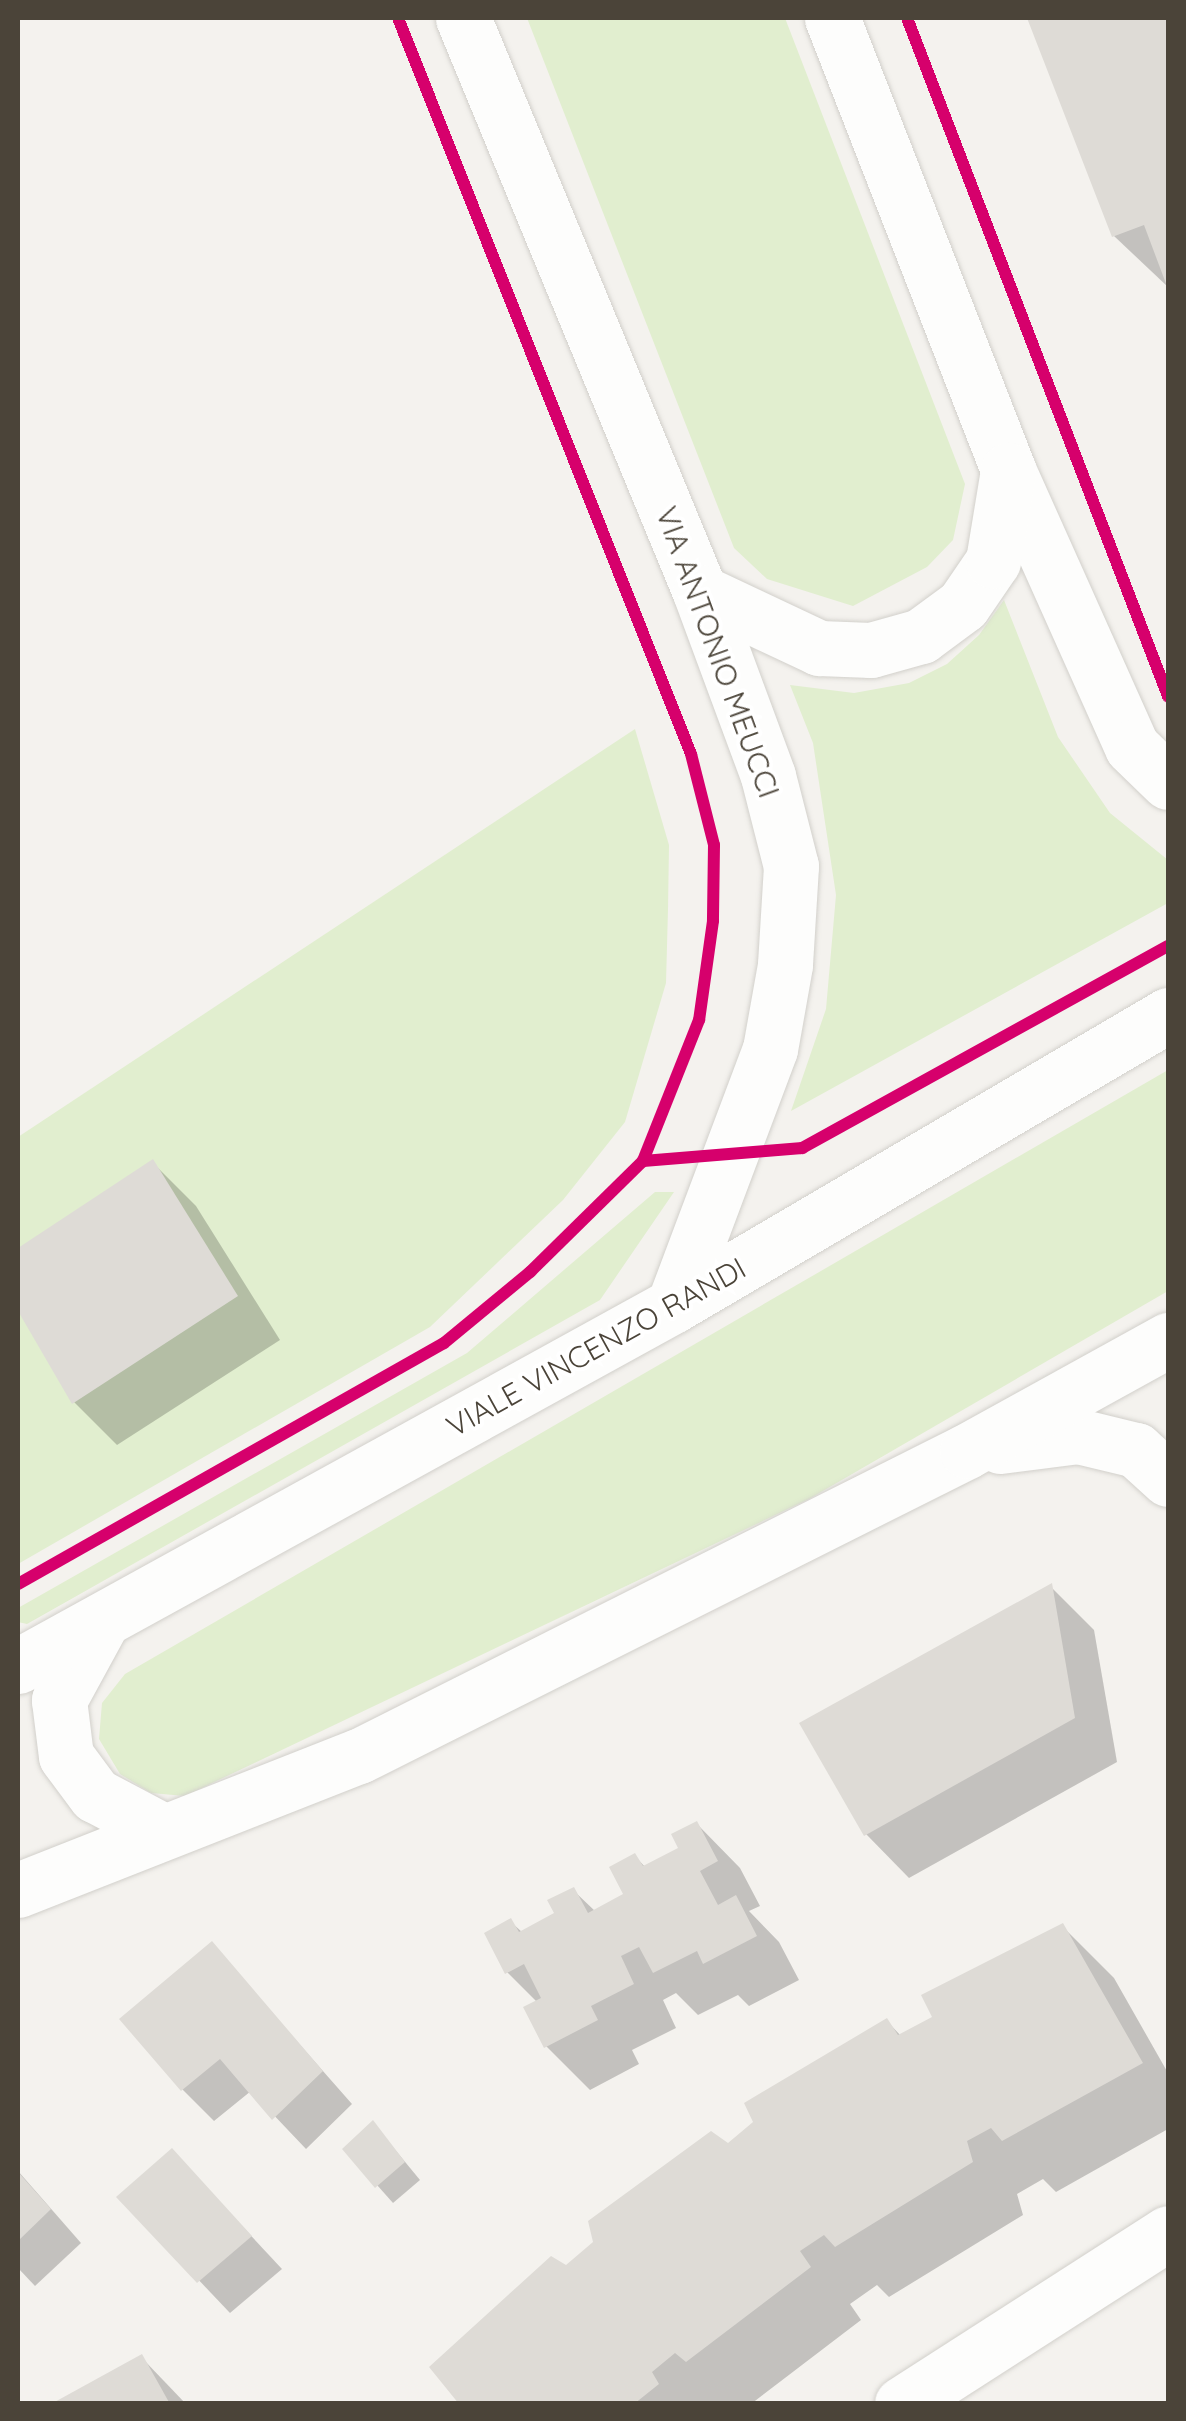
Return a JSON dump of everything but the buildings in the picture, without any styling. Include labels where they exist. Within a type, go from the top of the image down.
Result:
[{"type":"street","name":"VIA ANTONIO MEUCCI","points":[[463,18],[700,592],[768,776],[791,866],[785,964],[770,1050],[674,1305]]},
{"type":"street","points":[[832,18],[1008,470],[1132,747],[1168,782]]},
{"type":"street","points":[[700,592],[818,648],[871,650],[921,636],[964,605],[993,561],[1008,470]]},
{"type":"street","name":"VIALE VINCENZO RANDI","points":[[23,1660],[101,1623],[674,1305],[1168,1015]]},
{"type":"street","points":[[18,1890],[359,1756],[967,1451],[1168,1340]]},
{"type":"street","points":[[967,1451],[1078,1436],[1136,1450],[1168,1479]]},
{"type":"street","points":[[101,1623],[60,1700],[66,1756],[95,1795],[163,1831]]},
{"type":"street","points":[[902,2404],[1168,2232]]},
{"type":"green space","points":[[527,18],[785,18],[965,484],[953,540],[927,567],[853,606],[767,579],[734,548]]},
{"type":"green space","points":[[1004,600],[1058,737],[1110,813],[1168,860],[1168,903],[791,1111],[826,1009],[836,895],[813,743],[790,685],[854,693],[909,683],[947,664],[979,635]]},
{"type":"green space","points":[[635,729],[669,845],[668,909],[666,983],[625,1122],[563,1200],[430,1327],[18,1564],[18,1137]]},
{"type":"green space","points":[[1168,1070],[1168,1291],[809,1499],[185,1796],[151,1793],[120,1774],[99,1739],[102,1703],[125,1674]]},
{"type":"green space","points":[[655,1192],[674,1192],[600,1300],[27,1624],[18,1622],[18,1608],[467,1353]]},
{"type":"cycle path","points":[[398,18],[691,754],[714,845],[713,921],[699,1020],[643,1161]]},
{"type":"cycle path","points":[[907,18],[1168,696]]},
{"type":"cycle path","points":[[18,1584],[444,1343],[530,1272],[643,1161],[802,1148],[1168,946]]}]
